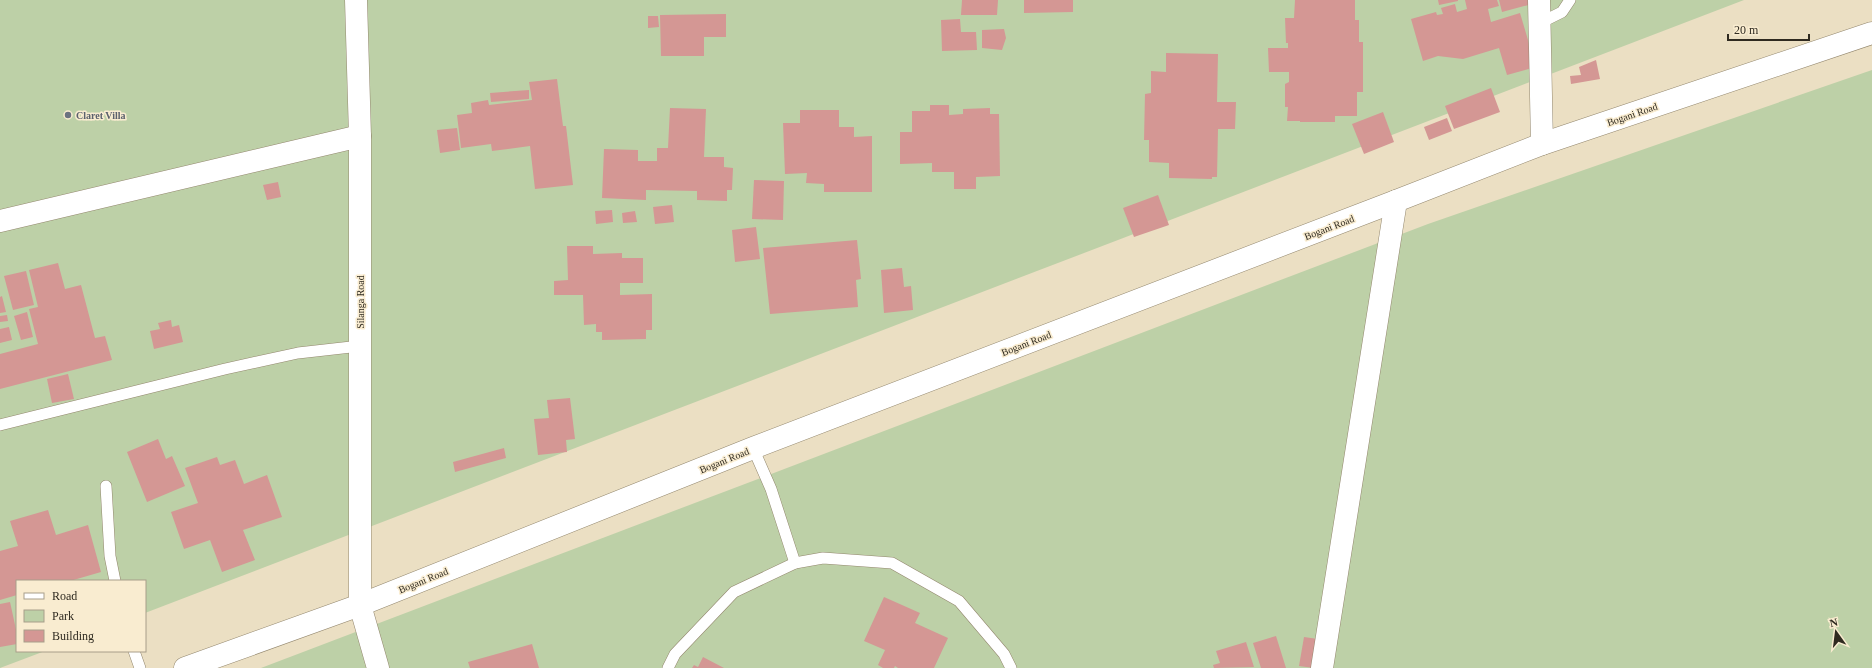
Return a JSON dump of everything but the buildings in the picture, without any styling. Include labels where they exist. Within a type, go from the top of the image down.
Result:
[{"type":"street","name":"Silanga Road","points":[[356,0],[360,136],[360,604],[378,668]]},
{"type":"street","points":[[1539,0],[1542,144]]},
{"type":"street","name":"Bogani Road","points":[[185,668],[360,604],[753,448],[1542,144],[1872,33]]},
{"type":"street","points":[[0,221],[360,136]]},
{"type":"street","points":[[1322,668],[1396,201]]},
{"type":"lane","points":[[1540,23],[1562,12],[1570,0]]},
{"type":"lane","points":[[0,425],[298,353],[360,346]]},
{"type":"lane","points":[[753,448],[771,489],[795,562]]},
{"type":"lane","points":[[106,486],[110,556],[115,580]]},
{"type":"lane","points":[[668,668],[675,654],[734,592],[795,562],[823,558],[892,563],[960,601],[1004,654],[1011,668]]},
{"type":"lane","points":[[134,652],[140,668]]},
{"type":"green space","points":[[0,0],[1744,0],[146,613],[146,580],[16,580],[16,652],[42,652],[0,668]]},
{"type":"green space","points":[[1872,70],[1872,668],[261,668],[1428,224]]},
{"type":"place","name":"Claret Villa","points":[[68,115]]}]
